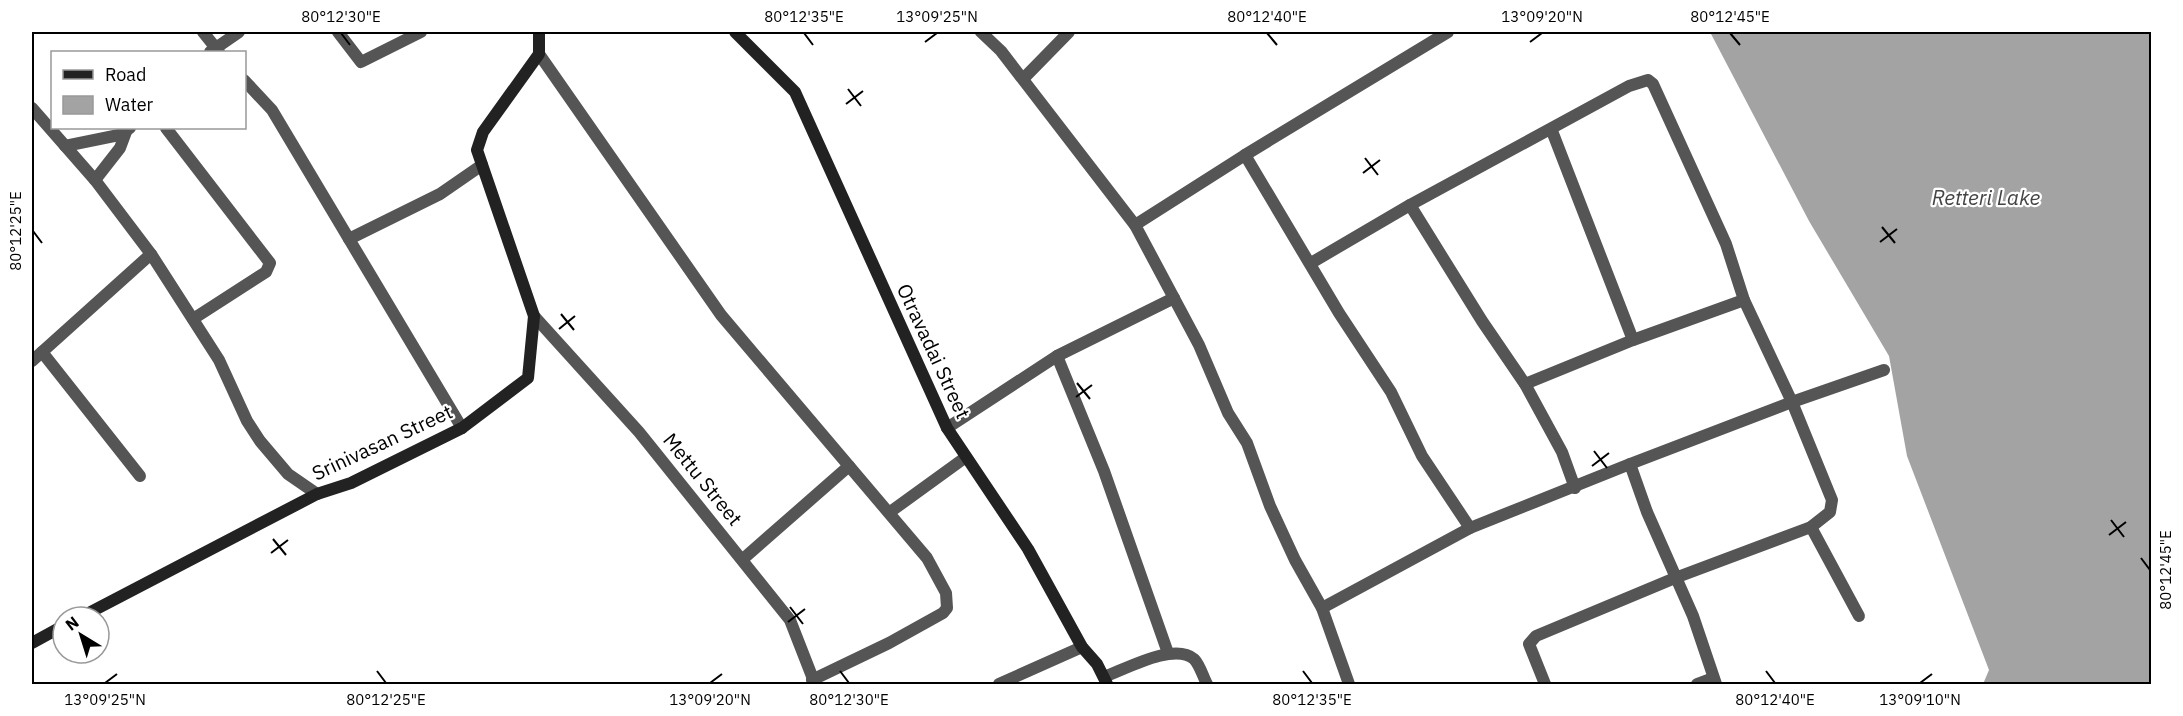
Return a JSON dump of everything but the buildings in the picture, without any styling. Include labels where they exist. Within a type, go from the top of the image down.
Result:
[{"type":"street","points":[[203,32],[215,51],[239,32]]},
{"type":"street","points":[[338,32],[361,62],[421,32]]},
{"type":"street","points":[[539,32],[539,54],[721,315],[890,512],[927,558],[946,593],[947,608],[889,643],[814,682]]},
{"type":"street","name":"Otravadai Street","points":[[735,32],[795,92],[947,428],[1028,549],[1082,647],[1097,664],[1105,681]]},
{"type":"street","points":[[981,32],[1001,51],[1135,225],[1199,345],[1228,412],[1247,443],[1270,506],[1295,560],[1322,608],[1349,684]]},
{"type":"street","points":[[1023,79],[1069,32]]},
{"type":"street","points":[[1135,225],[1245,155],[1448,32]]},
{"type":"street","name":"Srinivasan Street","points":[[104,605],[317,494],[351,483],[462,428],[528,378],[534,316],[477,150],[483,132],[539,54]]},
{"type":"street","points":[[1311,263],[1410,205],[1552,131],[1640,81],[1648,80],[1653,84],[1726,244],[1744,300],[1792,402],[1832,500],[1830,512],[1811,527],[1675,578],[1536,636],[1529,644],[1545,684]]},
{"type":"street","points":[[246,82],[272,110],[462,428]]},
{"type":"street","points":[[32,108],[95,180],[151,254],[219,360],[247,421],[260,441],[288,474],[317,494]]},
{"type":"street","points":[[167,129],[270,263],[266,272],[193,319]]},
{"type":"street","points":[[65,146],[128,130]]},
{"type":"street","points":[[95,180],[120,148],[128,130]]},
{"type":"street","points":[[1552,131],[1633,340]]},
{"type":"street","points":[[1245,155],[1339,313],[1391,392],[1422,456],[1470,528]]},
{"type":"street","points":[[349,239],[440,194],[482,165]]},
{"type":"street","points":[[1410,205],[1482,321],[1525,384],[1562,452],[1575,488]]},
{"type":"street","points":[[32,362],[151,254]]},
{"type":"street","points":[[947,428],[1056,356],[1174,298]]},
{"type":"street","points":[[1525,384],[1633,340],[1744,300]]},
{"type":"street","name":"Mettu Street","points":[[534,316],[639,432],[790,620],[814,682]]},
{"type":"street","points":[[42,352],[140,476]]},
{"type":"street","points":[[1056,356],[1104,471],[1168,653]]},
{"type":"street","points":[[1322,608],[1470,528],[1792,402],[1884,370]]},
{"type":"street","points":[[890,512],[966,457]]},
{"type":"street","points":[[1630,464],[1675,578],[1693,616],[1715,681],[1697,684]]},
{"type":"street","points":[[743,559],[849,466]]},
{"type":"street","points":[[1811,527],[1860,616]]},
{"type":"street","points":[[32,643],[51,633]]},
{"type":"street","points":[[999,684],[1082,647]]},
{"type":"street","points":[[1105,681],[1168,653],[1184,652],[1196,661],[1207,684]]},
{"type":"water","name":"Retteri Lake","points":[[1710,32],[2151,32],[2151,684],[1983,684],[1989,670],[1907,456],[1889,356],[1809,221]]}]
